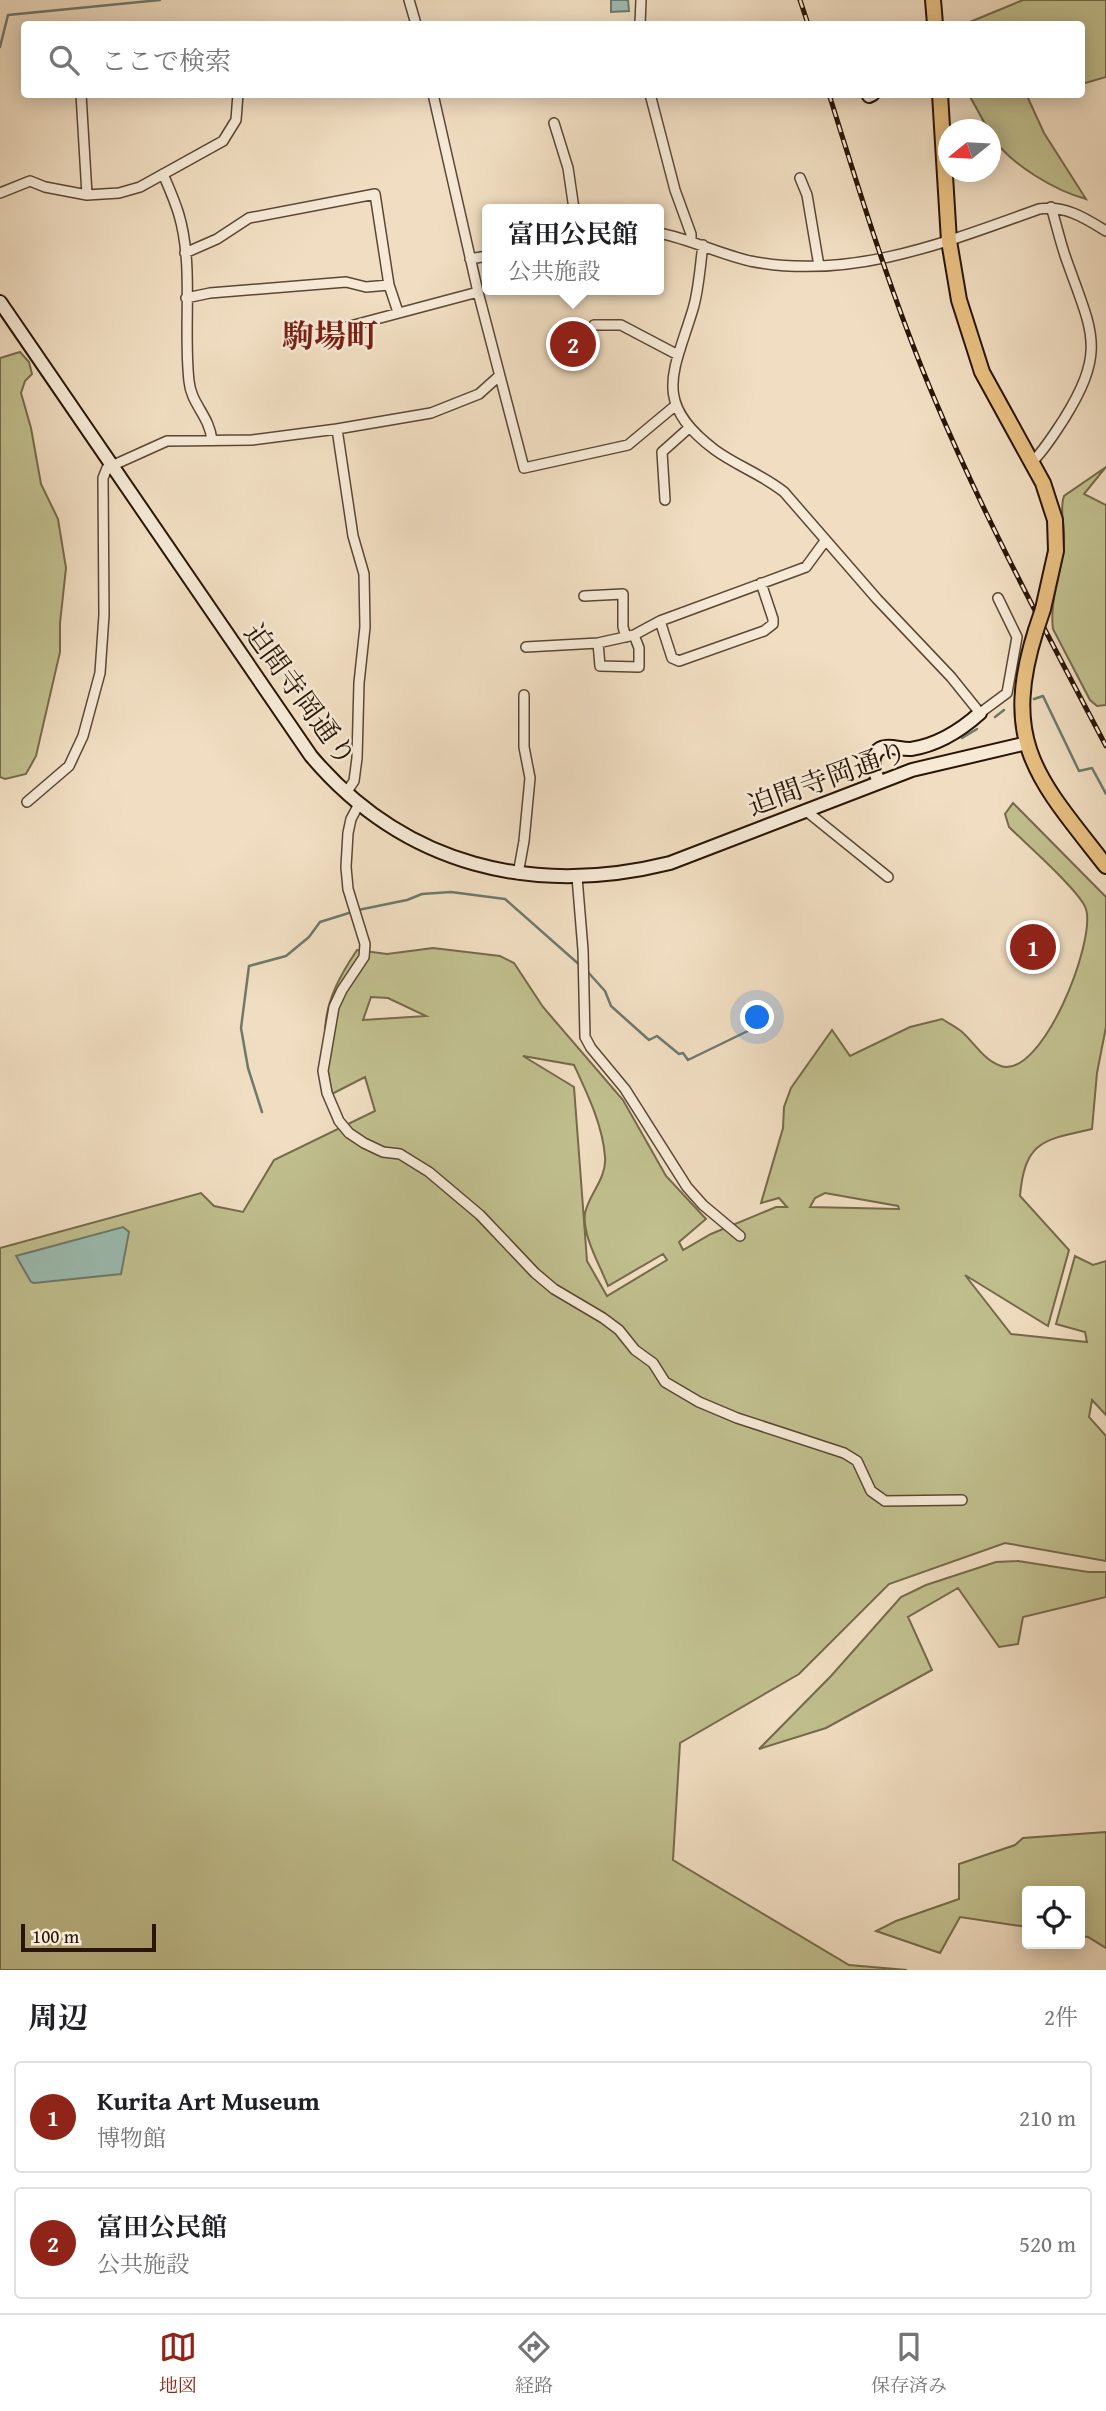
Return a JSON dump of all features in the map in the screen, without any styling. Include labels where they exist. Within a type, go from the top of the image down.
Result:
[{"type":"main road","points":[[933,0],[935,21]]},
{"type":"main road","points":[[940,98],[948,242],[957,295],[974,353],[1048,496],[1057,528],[1055,560],[1022,685],[1021,712],[1027,743],[1045,787],[1106,866]]},
{"type":"street","points":[[409,0],[415,21]]},
{"type":"street","points":[[640,21],[641,0]]},
{"type":"street","points":[[81,98],[87,195]]},
{"type":"street","points":[[0,193],[30,181],[45,187],[87,195],[119,193],[141,187],[223,141],[236,120],[238,98]]},
{"type":"street","points":[[434,98],[478,292],[524,468],[628,445],[676,405]]},
{"type":"street","points":[[651,98],[691,240]]},
{"type":"street","points":[[554,123],[568,168],[573,204]]},
{"type":"street","points":[[163,174],[179,215],[185,253],[190,389],[208,421],[212,440]]},
{"type":"street","points":[[800,178],[807,195],[819,266]]},
{"type":"street","points":[[185,253],[217,240],[249,218],[375,194],[389,285],[398,312]]},
{"type":"street","points":[[664,234],[691,240],[747,260],[791,267],[883,260],[948,242],[1051,207],[1068,209],[1106,231]]},
{"type":"street","points":[[1031,463],[1069,412],[1090,373],[1095,348],[1093,330],[1067,263],[1051,207]]},
{"type":"street","points":[[703,245],[694,305],[672,382],[676,405],[690,427],[717,452],[767,479],[784,492],[825,541],[951,677],[979,713]]},
{"type":"street","points":[[470,259],[482,257]]},
{"type":"street","points":[[186,298],[210,293],[346,282],[366,287],[389,285]]},
{"type":"street","points":[[304,338],[478,292]]},
{"type":"street","name":"迫間寺岡通り","points":[[0,302],[6,315],[295,734],[329,777],[345,793],[393,828],[433,849],[485,867],[517,874],[578,877],[611,875],[670,863],[879,782],[950,759],[1027,743]]},
{"type":"street","points":[[594,325],[621,325],[678,355]]},
{"type":"street","points":[[27,802],[69,766],[90,714],[103,653],[103,478],[111,465],[167,441],[252,440],[431,413],[479,394],[499,376]]},
{"type":"street","points":[[665,500],[662,452],[690,427]]},
{"type":"street","points":[[337,429],[353,536],[364,573],[365,626],[359,683],[357,758],[355,781],[345,793]]},
{"type":"street","points":[[526,647],[598,643],[630,636],[660,621],[806,567],[825,541]]},
{"type":"street","points":[[660,621],[672,658],[679,661],[764,631],[773,624],[773,619],[761,583]]},
{"type":"street","points":[[584,596],[623,594],[623,627],[639,648],[639,667],[600,666],[598,643]]},
{"type":"street","points":[[879,782],[873,765],[874,756],[879,750],[890,747],[913,748],[940,740],[958,731],[1007,693],[1017,637],[998,598]]},
{"type":"street","points":[[517,874],[524,841],[530,778],[524,747],[524,695]]},
{"type":"street","points":[[359,804],[351,819],[348,833],[346,867],[348,888],[365,944],[364,957],[334,1007],[323,1072],[332,1109],[344,1127],[363,1143],[383,1152],[400,1154],[429,1172],[480,1215],[535,1273],[566,1297],[619,1330],[635,1350],[653,1363],[665,1382],[699,1402],[737,1418],[844,1453],[857,1461],[871,1491],[885,1502],[962,1500]]},
{"type":"street","points":[[805,810],[888,877]]},
{"type":"street","points":[[578,877],[583,950],[584,1037],[625,1089],[687,1187],[703,1205],[740,1236]]},
{"type":"shaded area","points":[[1023,0],[1106,0],[1106,77],[1085,83],[1085,21],[972,21]]},
{"type":"shaded area","points":[[971,98],[1028,98],[1044,133],[1086,199],[1048,183],[1010,157],[1001,147],[1001,119],[982,119]]},
{"type":"shaded area","points":[[20,352],[29,362],[32,374],[25,381],[21,393],[31,428],[41,484],[58,519],[66,568],[60,652],[36,756],[26,774],[5,779],[0,777],[0,358]]},
{"type":"shaded area","points":[[1106,467],[1084,494],[1106,505],[1106,705],[1097,706],[1090,700],[1053,629],[1052,618],[1063,551],[1064,496]]},
{"type":"shaded area","points":[[1013,803],[1106,897],[1106,1027],[1097,1073],[1092,1129],[1061,1136],[1040,1146],[1032,1153],[1023,1177],[1020,1196],[1069,1250],[1048,1326],[965,1275],[1011,1334],[1087,1342],[1085,1332],[1056,1324],[1075,1256],[1093,1265],[1106,1261],[1106,1415],[1092,1400],[1089,1417],[1106,1436],[1106,1561],[1005,1543],[889,1584],[799,1674],[680,1743],[673,1860],[849,1965],[907,1970],[0,1970],[0,1248],[201,1193],[214,1206],[243,1212],[274,1160],[375,1111],[365,1077],[332,1094],[326,1052],[326,1019],[330,1003],[357,950],[387,954],[433,948],[500,956],[514,963],[543,1007],[623,1100],[666,1176],[706,1219],[679,1242],[683,1250],[711,1234],[776,1207],[787,1207],[779,1198],[761,1203],[783,1128],[784,1107],[791,1088],[832,1030],[850,1056],[910,1027],[942,1019],[961,1031],[984,1055],[1001,1066],[1017,1064],[1033,1052],[1049,1031],[1063,1005],[1083,949],[1087,926],[1086,909],[1074,891],[1009,827],[1005,814]],"holes":[[[371,997],[388,998],[426,1016],[363,1020]],[[523,1056],[574,1065],[594,1110],[604,1145],[605,1165],[587,1206],[585,1222],[589,1241],[608,1286],[663,1254],[667,1260],[607,1296],[587,1261],[574,1087]],[[825,1193],[898,1206],[899,1209],[810,1207],[815,1198]]]},
{"type":"shaded area","points":[[1018,1561],[1088,1572],[1106,1572],[1106,1597],[1023,1617],[1018,1644],[999,1647],[958,1588],[908,1617],[932,1670],[826,1728],[759,1749],[831,1676],[901,1597],[926,1585],[996,1562]]},
{"type":"shaded area","points":[[1106,1832],[1106,1948],[1085,1937],[1085,1886],[1022,1886],[1022,1926],[960,1917],[940,1953],[876,1931],[896,1921],[959,1899],[959,1864],[1015,1845],[1023,1838]]},
{"type":"water","points":[[611,0],[628,0],[629,11],[611,12]]},
{"type":"water","points":[[123,1227],[129,1232],[121,1274],[34,1283],[16,1256]]},
{"type":"waterway","points":[[0,47],[8,15],[160,0]]},
{"type":"waterway","points":[[1034,699],[1043,696],[1079,771],[1092,768],[1106,794]]},
{"type":"waterway","points":[[995,717],[1004,710]]},
{"type":"waterway","points":[[962,738],[977,729]]},
{"type":"waterway","points":[[358,910],[407,900],[422,894],[451,892],[505,899],[582,967]]},
{"type":"waterway","points":[[262,1112],[248,1068],[241,1028],[249,966],[286,956],[309,937],[320,922],[352,912]]},
{"type":"waterway","points":[[587,971],[605,991],[611,1006],[649,1040],[657,1036],[679,1054],[683,1053],[688,1060],[758,1026]]},
{"type":"railway","points":[[800,0],[807,21]]},
{"type":"railway","points":[[830,98],[891,287],[935,400],[995,532],[1106,746]]},
{"type":"place","name":"富田公民館","points":[[573,344]]},
{"type":"place","name":"Kurita Art Museum","points":[[1033,947]]},
{"type":"district","name":"駒場町","points":[[330,335]]}]
